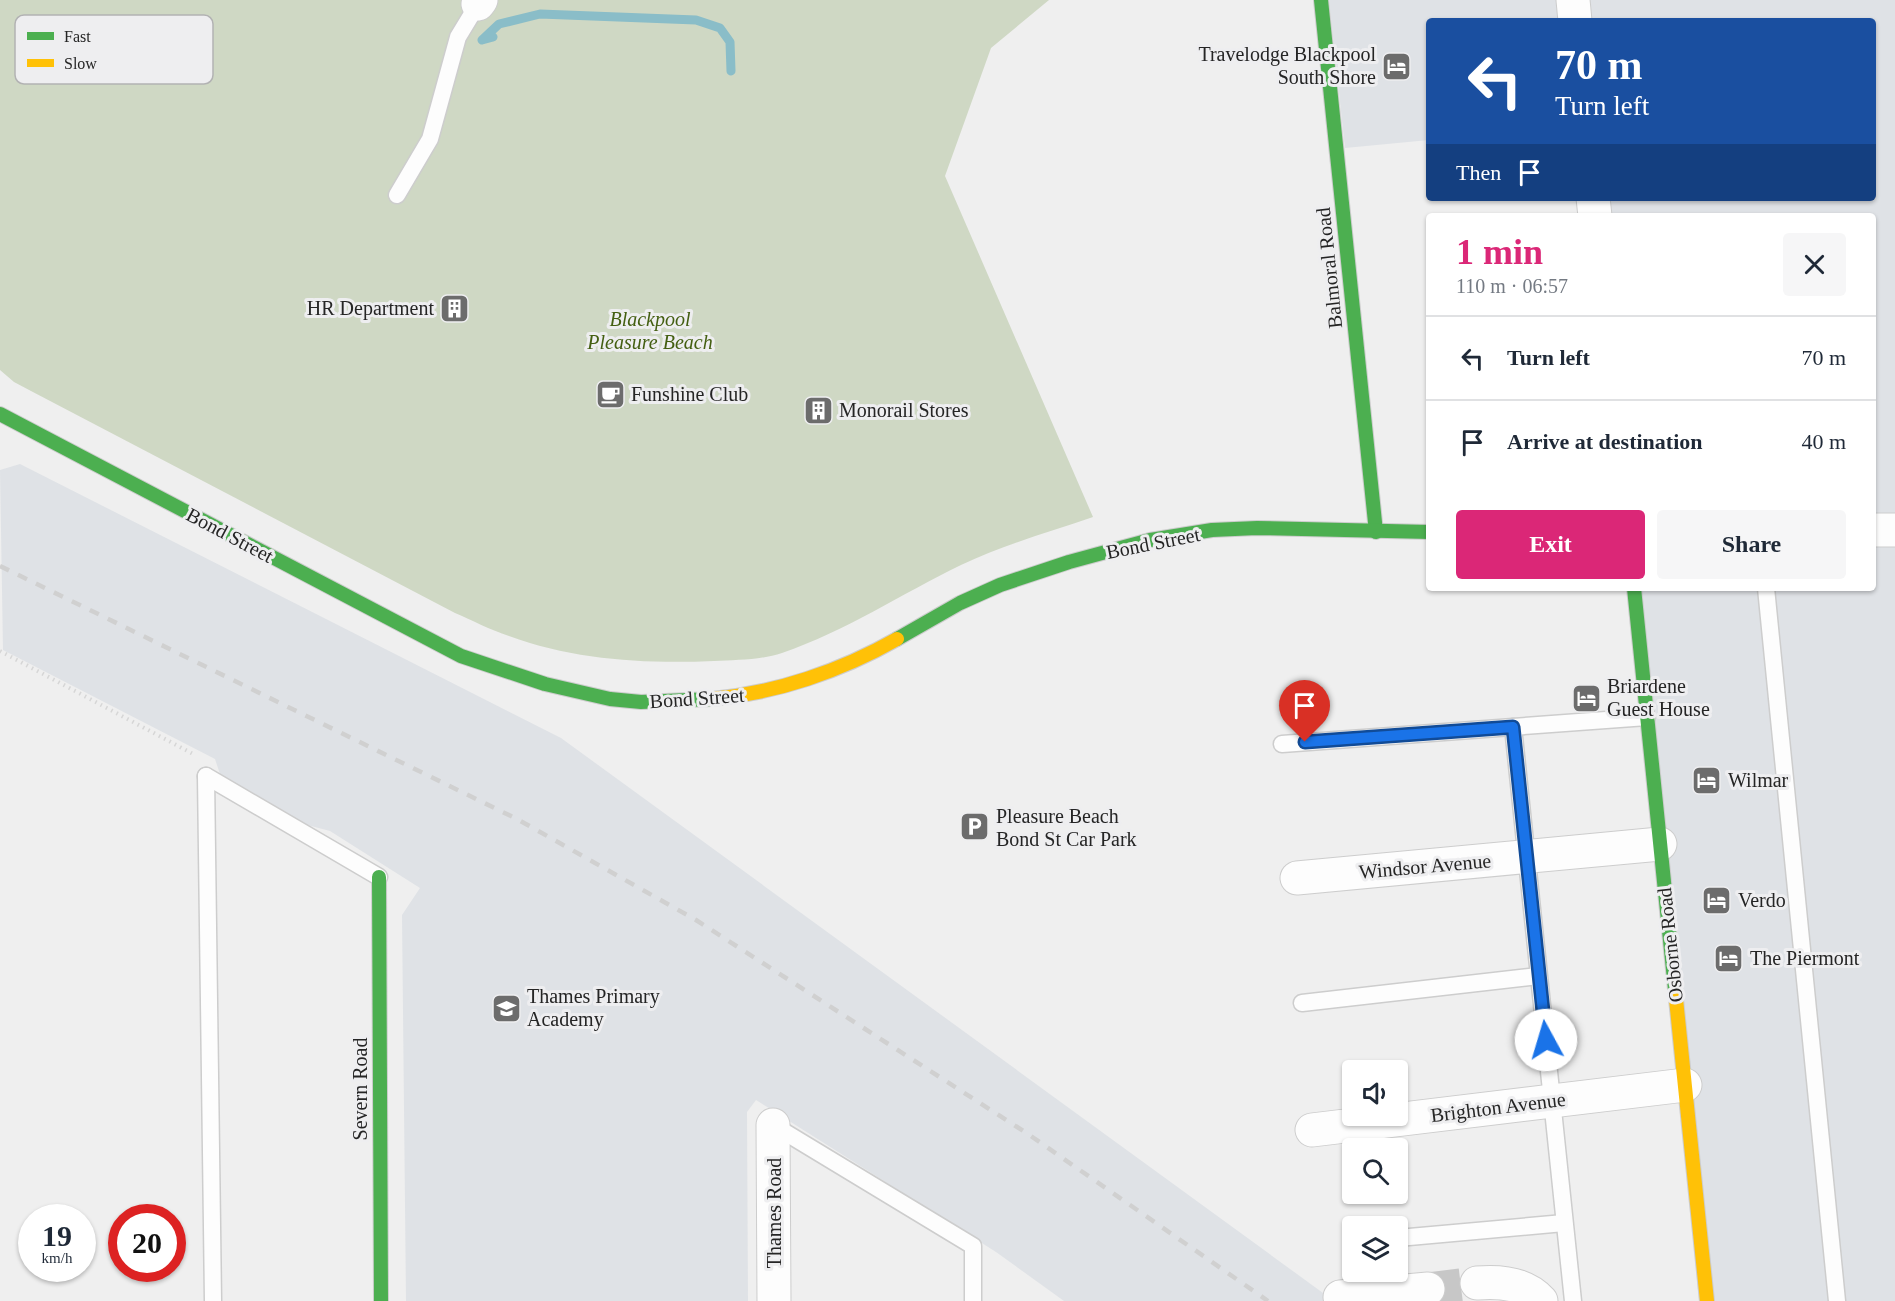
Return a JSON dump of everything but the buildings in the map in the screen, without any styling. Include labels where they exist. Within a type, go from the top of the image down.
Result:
[{"type":"street","name":"Balmoral Road","points":[[1322,0],[1376,532]]},
{"type":"street","points":[[1573,0],[1575,18]]},
{"type":"street","name":"Bond Street","points":[[0,414],[461,656],[529,681],[590,696],[635,702],[683,702],[725,698],[760,693],[797,683],[880,648],[961,603],[1016,579],[1120,548],[1175,536],[1230,529],[1284,528],[1426,532]]},
{"type":"street","points":[[1876,530],[1895,530]]},
{"type":"street","name":"Osborne Road","points":[[1634,591],[1707,1301]]},
{"type":"street","name":"Windsor Avenue","points":[[1297,878],[1660,844]]},
{"type":"street","name":"Severn Road","points":[[379,877],[381,1301]]},
{"type":"street","name":"Brighton Avenue","points":[[1312,1130],[1685,1085]]},
{"type":"street","name":"Thames Road","points":[[773,1125],[774,1301]]},
{"type":"street","points":[[1477,1283],[1512,1284],[1534,1293],[1541,1301]]},
{"type":"street","points":[[1340,1297],[1428,1288]]},
{"type":"lane","points":[[397,195],[430,139],[458,37],[479,2]]},
{"type":"lane","points":[[1766,591],[1837,1301]]},
{"type":"lane","points":[[1282,744],[1647,717]]},
{"type":"lane","points":[[1513,727],[1574,1301]]},
{"type":"lane","points":[[206,776],[379,877]]},
{"type":"lane","points":[[206,776],[213,1301]]},
{"type":"lane","points":[[1302,1003],[1538,976]]},
{"type":"lane","points":[[773,1125],[973,1246],[973,1301]]},
{"type":"lane","points":[[1408,1237],[1564,1223]]},
{"type":"path","points":[[0,651],[204,760],[206,776]]},
{"type":"shaded area","points":[[1329,0],[1895,0],[1895,1301],[1699,1301],[1633,591],[1876,591],[1876,213],[1604,213],[1603,201],[1876,201],[1876,18],[1426,18],[1426,140],[1345,148]]},
{"type":"shaded area","points":[[20,464],[561,738],[1334,1301],[1064,1301],[996,1252],[756,1100],[747,1112],[748,1301],[406,1301],[402,915],[420,888],[330,831],[300,823],[222,780],[215,759],[3,650],[0,470]]},
{"type":"green space","name":"Blackpool Pleasure Beach","points":[[0,0],[1049,0],[991,48],[945,176],[1093,517],[993,551],[939,576],[829,634],[782,653],[731,660],[636,661],[559,650],[495,631],[455,613],[14,382],[0,370]]},
{"type":"waterway","points":[[493,37],[482,40],[499,24],[540,14],[696,20],[720,28],[730,42],[731,71]]},
{"type":"tunnel","points":[[1428,1289],[1477,1283]]},
{"type":"railway","points":[[0,566],[517,819],[696,920],[1028,1134],[1268,1301]]},
{"type":"traffic: fast","points":[[1321,0],[1376,532]]},
{"type":"traffic: fast","points":[[0,414],[461,656],[545,684],[610,699],[641,702],[712,699]]},
{"type":"traffic: fast","points":[[897,639],[960,603],[1000,585],[1069,562],[1150,540],[1212,530],[1257,528],[1426,532]]},
{"type":"traffic: fast","points":[[1634,591],[1676,999]]},
{"type":"traffic: fast","points":[[379,877],[381,1301]]},
{"type":"traffic: slow","points":[[712,699],[760,692],[808,679],[876,651],[897,639]]},
{"type":"traffic: slow","points":[[1676,999],[1707,1301]]},
{"type":"place","name":"Travelodge Blackpool South Shore","points":[[1397,66]]},
{"type":"place","name":"HR Department","points":[[455,308]]},
{"type":"place","name":"Funshine Club","points":[[610,394]]},
{"type":"place","name":"Monorail Stores","points":[[818,410]]},
{"type":"place","name":"Briardene Guest House","points":[[1586,698]]},
{"type":"place","name":"Wilmar","points":[[1707,780]]},
{"type":"place","name":"Pleasure Beach Bond St Car Park","points":[[975,827]]},
{"type":"place","name":"Verdo","points":[[1717,900]]},
{"type":"place","name":"The Piermont","points":[[1729,958]]},
{"type":"place","name":"Thames Primary Academy","points":[[506,1008]]},
{"type":"route","points":[[1305,742],[1513,727],[1546,1040]]}]
